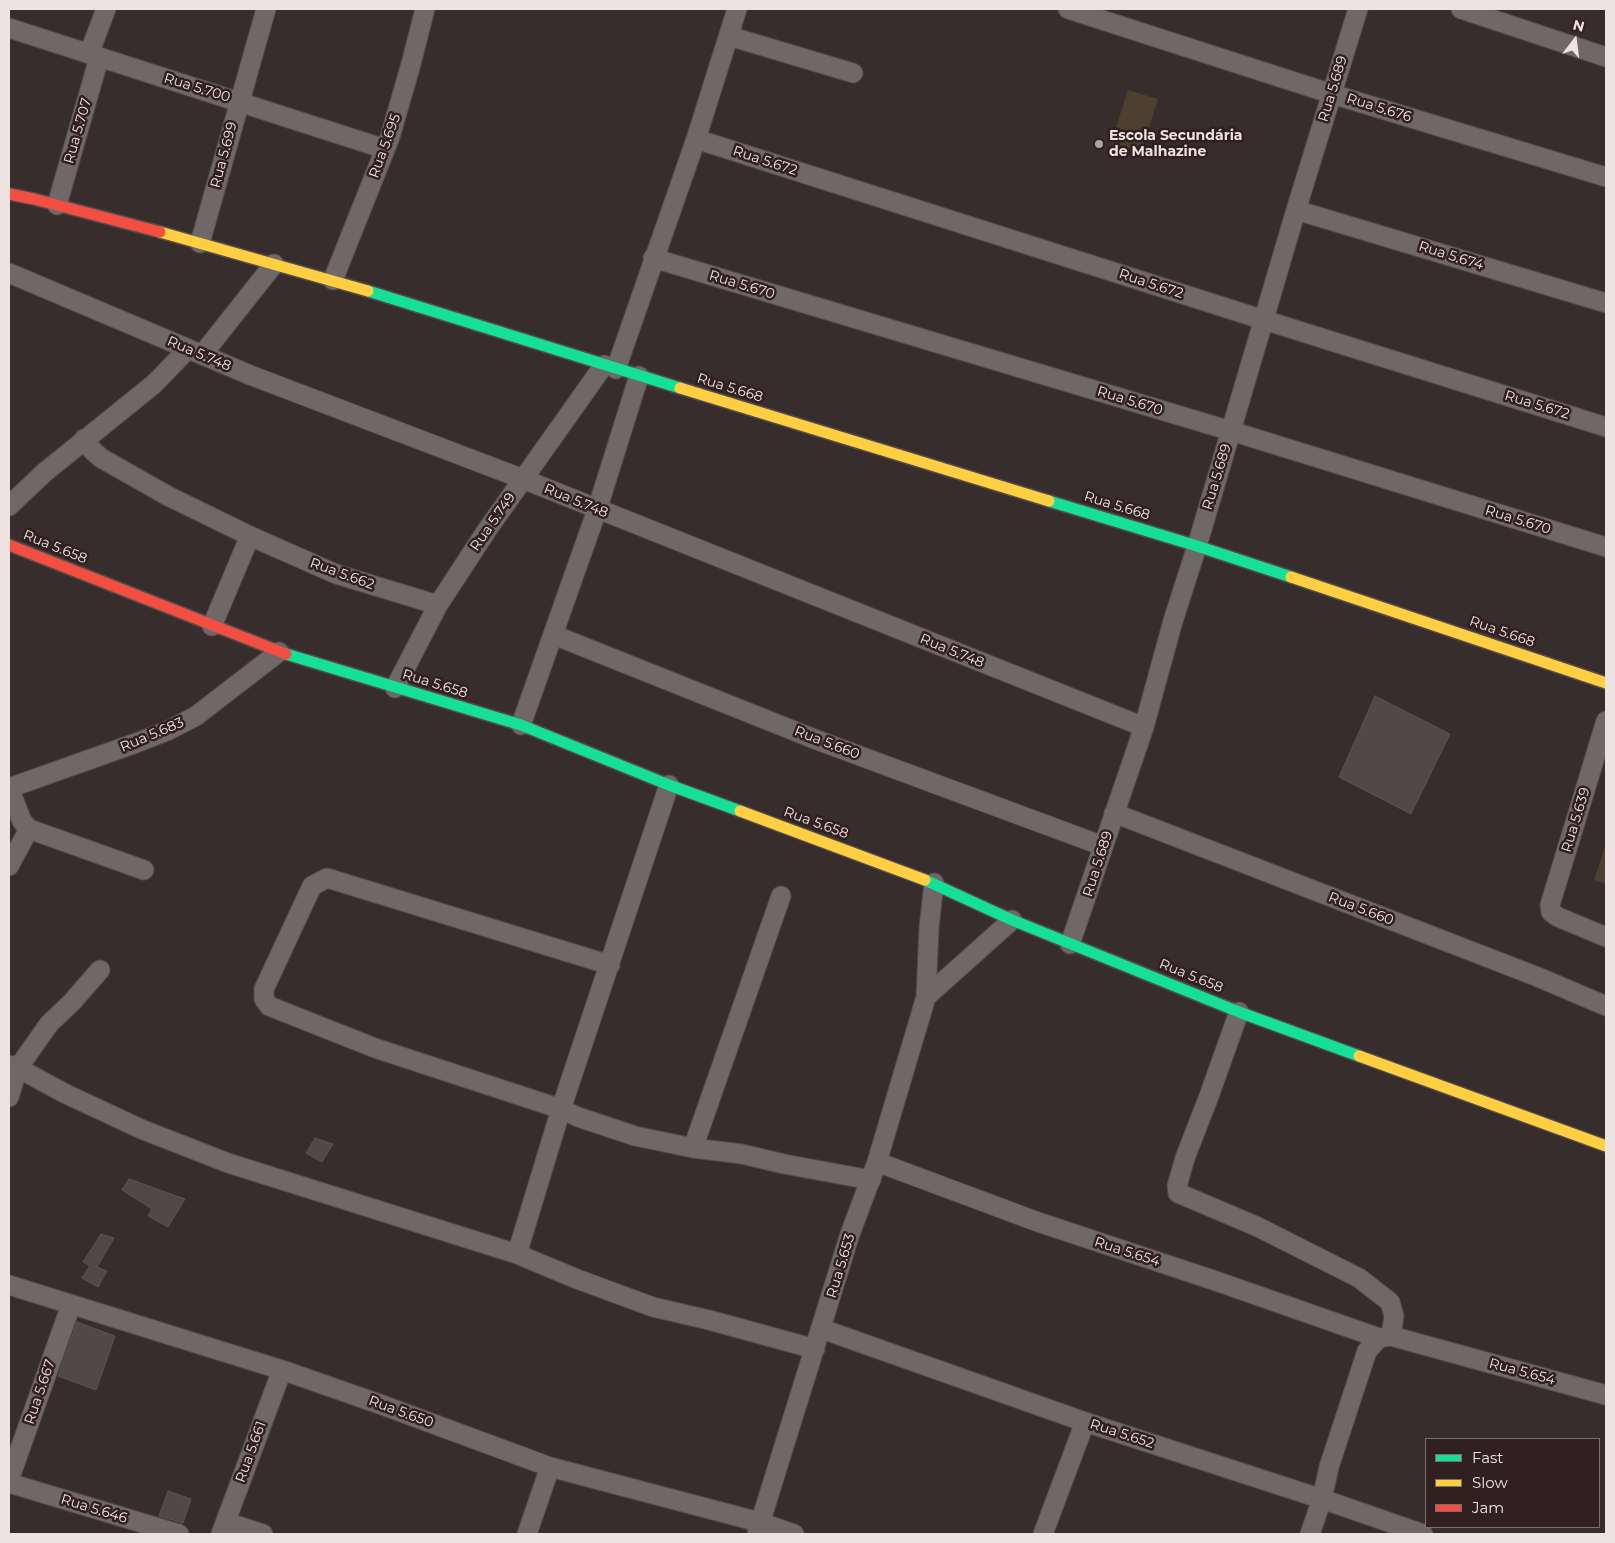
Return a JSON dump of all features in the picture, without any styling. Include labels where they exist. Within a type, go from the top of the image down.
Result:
[{"type":"street","name":"Rua 5.707","points":[[57,205],[106,9]]},
{"type":"street","name":"Rua 5.699","points":[[200,243],[266,9]]},
{"type":"street","name":"Rua 5.695","points":[[333,280],[390,137],[411,64],[424,9]]},
{"type":"street","name":"Rua 5.749","points":[[394,688],[438,605],[487,530],[523,479],[610,367],[654,258],[696,139],[736,9]]},
{"type":"street","name":"Rua 5.676","points":[[1068,9],[1332,94],[1606,177]]},
{"type":"street","name":"Rua 5.689","points":[[1070,944],[1144,727],[1173,621],[1358,9]]},
{"type":"street","points":[[1461,9],[1606,57]]},
{"type":"street","name":"Rua 5.700","points":[[9,28],[385,149]]},
{"type":"street","points":[[729,36],[853,73]]},
{"type":"street","name":"Rua 5.672","points":[[696,139],[1606,427]]},
{"type":"street","points":[[9,194],[57,205],[333,280],[610,367]]},
{"type":"street","name":"Rua 5.674","points":[[1296,210],[1606,303]]},
{"type":"street","name":"Rua 5.670","points":[[654,258],[1231,430],[1606,547]]},
{"type":"street","points":[[9,506],[84,439],[195,352],[274,264]]},
{"type":"street","name":"Rua 5.748","points":[[9,273],[250,376],[523,479],[1144,727]]},
{"type":"street","name":"Rua 5.668","points":[[610,367],[1197,546],[1606,683]]},
{"type":"street","points":[[521,725],[597,510],[639,376]]},
{"type":"street","name":"Rua 5.662","points":[[84,439],[101,458],[168,496],[250,536],[336,574],[438,605]]},
{"type":"street","points":[[212,626],[250,536]]},
{"type":"street","name":"Rua 5.658","points":[[9,545],[279,652],[521,725],[669,785],[934,883],[1012,920],[1239,1012],[1606,1146]]},
{"type":"street","name":"Rua 5.660","points":[[554,635],[818,740],[1103,846]]},
{"type":"street","name":"Rua 5.683","points":[[9,788],[167,731],[196,716],[279,652]]},
{"type":"street","name":"Rua 5.639","points":[[1606,721],[1550,905],[1551,912],[1558,917],[1606,937]]},
{"type":"street","points":[[518,1254],[561,1109],[669,785]]},
{"type":"street","points":[[9,788],[22,821],[29,829],[144,870]]},
{"type":"street","name":"Rua 5.660","points":[[1114,813],[1529,974],[1606,1006]]},
{"type":"street","points":[[9,866],[29,829]]},
{"type":"street","points":[[610,965],[327,878],[312,886],[264,989],[264,999],[270,1006],[375,1048],[561,1109],[578,1117],[635,1136],[693,1148],[742,1154],[784,1164],[871,1180]]},
{"type":"street","name":"Rua 5.653","points":[[758,1528],[822,1329],[850,1234],[877,1162],[926,997],[929,928],[934,883]]},
{"type":"street","points":[[693,1148],[782,896]]},
{"type":"street","points":[[926,997],[1012,920]]},
{"type":"street","points":[[9,1097],[14,1066],[49,1024],[72,1002],[100,970]]},
{"type":"street","points":[[1239,1012],[1185,1158],[1177,1186],[1178,1193],[1258,1226],[1359,1278],[1390,1302],[1394,1316],[1379,1342],[1329,1467],[1322,1499],[1310,1534]]},
{"type":"street","points":[[14,1066],[64,1093],[141,1129],[228,1163],[518,1254],[577,1279],[653,1307],[709,1320],[814,1349]]},
{"type":"street","name":"Rua 5.654","points":[[877,1162],[1038,1222],[1213,1280],[1379,1342],[1606,1395]]},
{"type":"street","name":"Rua 5.650","points":[[9,1285],[282,1370],[385,1406],[550,1468],[758,1528],[794,1534]]},
{"type":"street","name":"Rua 5.667","points":[[9,1481],[13,1455],[71,1305]]},
{"type":"street","name":"Rua 5.652","points":[[822,1329],[1085,1422],[1423,1534]]},
{"type":"street","name":"Rua 5.661","points":[[224,1528],[282,1370]]},
{"type":"street","points":[[1043,1534],[1085,1422]]},
{"type":"street","points":[[527,1534],[550,1468]]},
{"type":"street","name":"Rua 5.646","points":[[9,1481],[179,1534]]},
{"type":"street","points":[[224,1528],[263,1534]]},
{"type":"shaded area","points":[[1128,90],[1158,99],[1141,152],[1111,143]]},
{"type":"shaded area","points":[[1606,844],[1606,884],[1594,880]]},
{"type":"building","points":[[1375,696],[1450,734],[1411,814],[1339,777]]},
{"type":"building","points":[[315,1138],[333,1144],[322,1162],[306,1153]]},
{"type":"building","points":[[129,1179],[185,1199],[168,1227],[148,1216],[152,1209],[122,1190]]},
{"type":"building","points":[[101,1234],[114,1238],[97,1267],[107,1271],[98,1287],[82,1278],[90,1266],[83,1262]]},
{"type":"building","points":[[77,1322],[115,1336],[96,1390],[58,1376]]},
{"type":"building","points":[[168,1491],[191,1499],[183,1523],[159,1516]]},
{"type":"traffic: fast","points":[[368,291],[680,388]]},
{"type":"traffic: fast","points":[[1049,501],[1291,577]]},
{"type":"traffic: fast","points":[[286,654],[521,725],[669,785],[740,811]]},
{"type":"traffic: fast","points":[[925,880],[1012,920],[1239,1012],[1359,1056]]},
{"type":"traffic: slow","points":[[160,232],[368,291]]},
{"type":"traffic: slow","points":[[680,388],[1049,501]]},
{"type":"traffic: slow","points":[[1291,577],[1606,683]]},
{"type":"traffic: slow","points":[[740,811],[925,880]]},
{"type":"traffic: slow","points":[[1359,1056],[1606,1146]]},
{"type":"traffic: jam","points":[[9,194],[160,232]]},
{"type":"traffic: jam","points":[[9,545],[286,654]]},
{"type":"place","name":"Escola Secundária de Malhazine","points":[[1099,144]]}]
